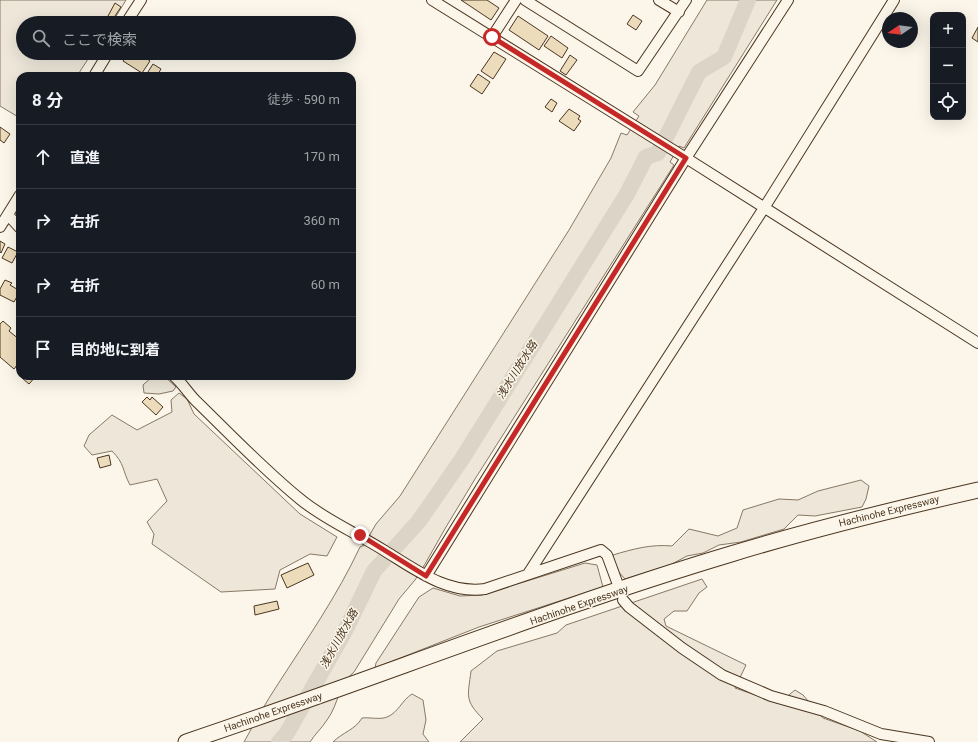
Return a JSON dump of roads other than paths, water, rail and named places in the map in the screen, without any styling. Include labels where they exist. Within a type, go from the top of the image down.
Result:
[{"type":"highway","name":"Hachinohe Expressway","points":[[186,742],[214,738],[582,603],[730,554],[835,524],[978,490]]},
{"type":"highway","name":"Hachinohe Expressway","points":[[378,679],[734,560],[831,532],[978,496]]},
{"type":"street","points":[[131,16],[141,0]]},
{"type":"street","points":[[432,0],[686,158],[978,343]]},
{"type":"street","points":[[492,37],[516,0]]},
{"type":"street","points":[[525,0],[638,71],[686,0]]},
{"type":"street","points":[[659,0],[679,12]]},
{"type":"street","points":[[426,576],[686,158],[788,0]]},
{"type":"street","points":[[528,574],[764,208],[894,0]]},
{"type":"street","points":[[96,72],[104,60]]},
{"type":"street","points":[[0,227],[16,202]]},
{"type":"street","points":[[8,215],[16,224]]},
{"type":"street","points":[[178,380],[255,459],[300,499],[426,576],[452,587],[471,591],[485,589],[601,550],[607,555],[617,582]]},
{"type":"street","points":[[623,600],[629,607],[682,648],[722,675],[771,696],[824,711],[881,734],[929,742]]},
{"type":"waterway","name":"浅水川放水路","points":[[279,742],[287,733],[345,631],[374,571],[419,521],[462,459],[627,194],[646,157],[658,153],[699,72],[724,57],[748,0]]}]
